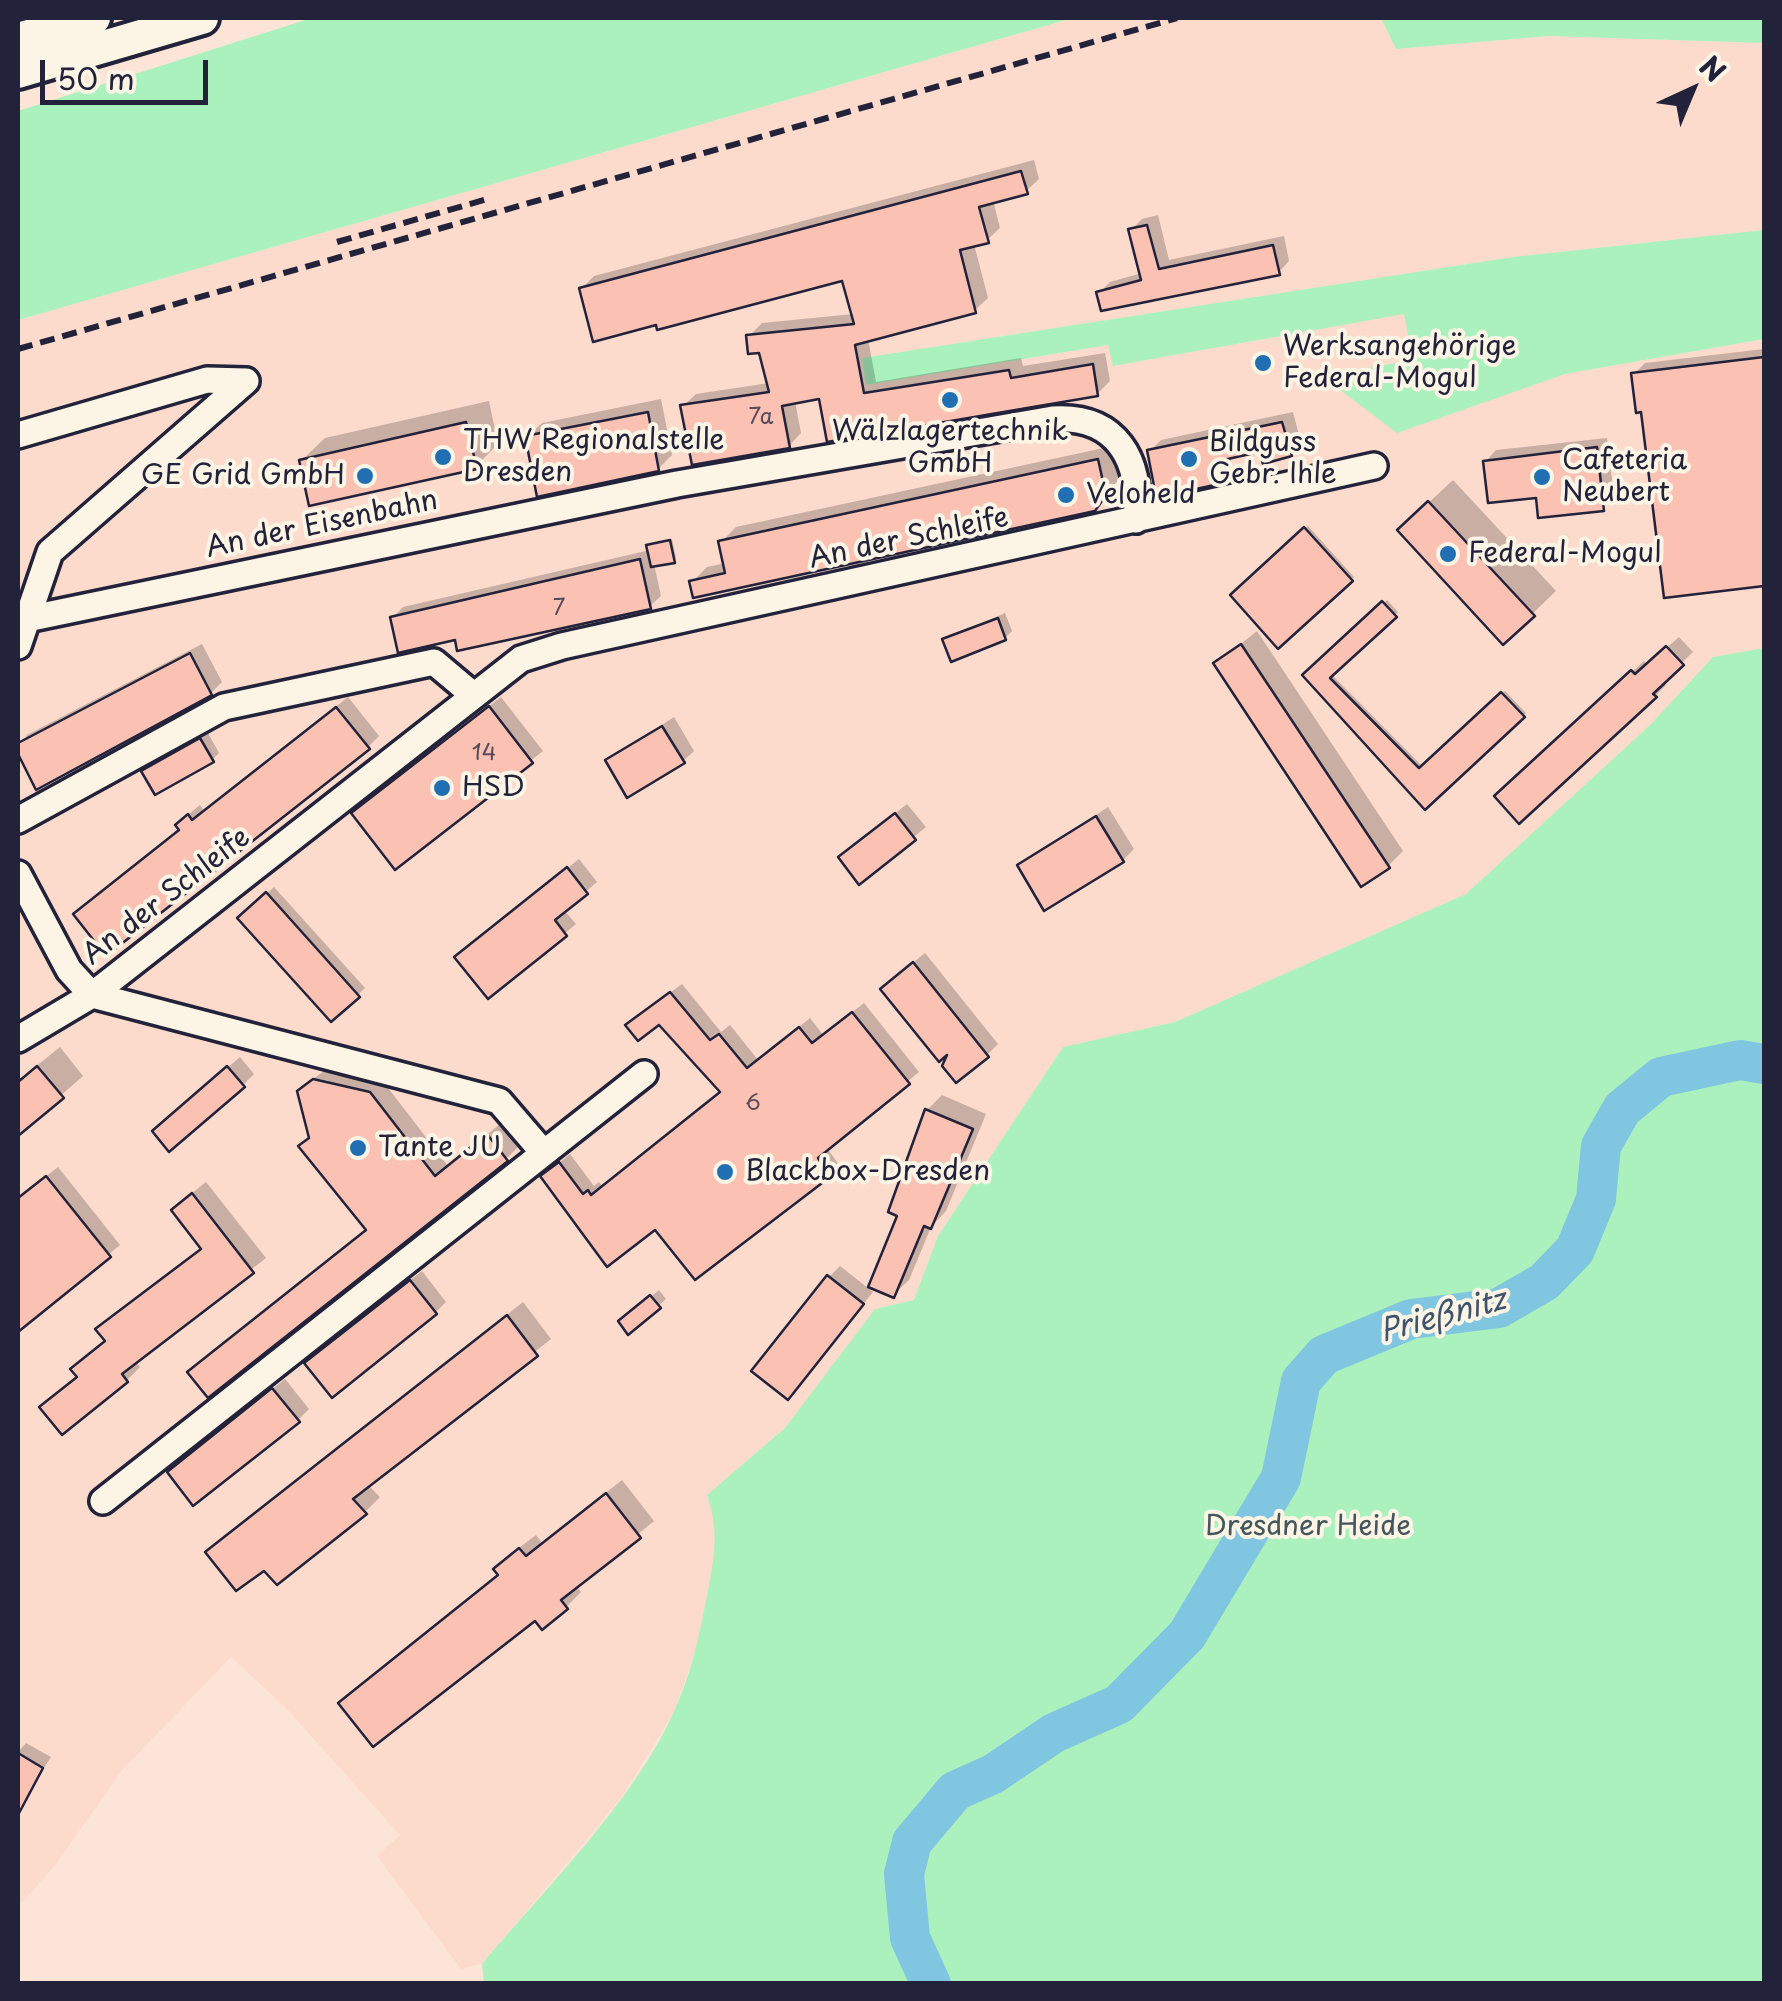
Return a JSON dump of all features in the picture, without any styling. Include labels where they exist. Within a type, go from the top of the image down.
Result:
[{"type":"main road","points":[[18,39],[94,18]]},
{"type":"main road","points":[[18,72],[202,18]]},
{"type":"street","points":[[18,436],[207,380],[246,381],[50,552],[22,616],[18,646]]},
{"type":"street","name":"An der Eisenbahn","points":[[22,616],[677,484],[1053,419],[1082,417],[1103,425],[1127,460],[1138,498],[1136,520]]},
{"type":"street","name":"An der Schleife","points":[[92,994],[521,659],[562,646],[1136,520],[1161,510],[1374,466]]},
{"type":"street","points":[[18,820],[224,707],[434,662],[472,694]]},
{"type":"street","points":[[18,874],[68,970],[92,994],[18,1039]]},
{"type":"street","name":"An der Schleife","points":[[92,994],[499,1101],[542,1152]]},
{"type":"street","points":[[103,1501],[644,1074]]},
{"type":"shaded area","points":[[1074,18],[1381,18],[1396,49],[1549,36],[1764,43],[1764,230],[1513,257],[862,358],[867,385],[1109,345],[1114,366],[1405,313],[1413,360],[1327,375],[1492,396],[1565,374],[1764,339],[1764,648],[1713,657],[1650,725],[1466,894],[1175,1022],[1063,1047],[938,1236],[914,1300],[875,1309],[785,1428],[707,1495],[717,1523],[713,1566],[696,1649],[674,1712],[621,1798],[482,1964],[461,1969],[377,1856],[400,1835],[287,1709],[231,1657],[123,1769],[56,1864],[18,1907],[18,320]]},
{"type":"green space","points":[[312,18],[1073,18],[18,320],[18,111]]},
{"type":"green space","points":[[1381,18],[1764,18],[1764,43],[1549,36],[1396,49]]},
{"type":"green space","points":[[1764,230],[1764,339],[1565,374],[1397,433],[1335,386],[1327,375],[1413,360],[1404,314],[1113,366],[1108,345],[866,385],[862,358],[1513,257]]},
{"type":"green space","name":"Dresdner Heide","points":[[1764,648],[1764,1983],[484,1983],[482,1964],[614,1809],[638,1776],[675,1709],[694,1655],[711,1573],[715,1534],[707,1495],[785,1428],[875,1309],[914,1300],[938,1236],[1063,1047],[1175,1022],[1466,894],[1650,725],[1713,657]]},
{"type":"building","points":[[1021,171],[1028,194],[979,207],[989,243],[960,250],[976,313],[855,345],[864,393],[1009,370],[1011,378],[1093,364],[1098,396],[827,442],[819,399],[782,406],[790,448],[692,465],[680,405],[769,392],[759,353],[748,354],[746,335],[854,324],[842,281],[657,330],[656,325],[593,342],[579,288]]},
{"type":"building","points":[[1147,225],[1159,269],[1273,245],[1280,275],[1101,311],[1096,292],[1141,280],[1128,229]]},
{"type":"building","points":[[1764,357],[1764,586],[1664,598],[1641,412],[1636,413],[1631,373]]},
{"type":"building","points":[[648,412],[659,471],[537,497],[525,436]]},
{"type":"building","points":[[466,422],[477,469],[309,506],[299,460]]},
{"type":"building","name":"Bildguss Gebr. Ihle","points":[[1282,422],[1292,456],[1263,464],[1259,452],[1219,461],[1224,483],[1163,496],[1155,491],[1147,450]]},
{"type":"building","name":"Cafeteria Neubert","points":[[1597,447],[1604,511],[1538,518],[1536,498],[1488,503],[1483,461]]},
{"type":"building","points":[[1098,459],[1106,495],[1095,511],[693,598],[689,581],[725,573],[718,541]]},
{"type":"building","name":"Federal-Mogul","points":[[1428,501],[1535,616],[1503,645],[1397,530]]},
{"type":"building","points":[[1304,527],[1353,581],[1278,649],[1230,595]]},
{"type":"building","points":[[670,540],[675,563],[651,567],[646,545]]},
{"type":"building","points":[[640,559],[651,609],[457,651],[455,640],[398,653],[390,617]]},
{"type":"building","points":[[1382,601],[1397,617],[1330,678],[1419,768],[1501,692],[1525,717],[1425,810],[1302,675]]},
{"type":"building","points":[[998,618],[1006,640],[951,662],[942,639]]},
{"type":"building","points":[[1241,644],[1390,868],[1361,887],[1213,663]]},
{"type":"building","points":[[1666,646],[1684,665],[1653,694],[1657,697],[1519,824],[1494,796],[1631,670],[1635,674]]},
{"type":"building","points":[[190,653],[212,695],[36,790],[18,754],[18,743]]},
{"type":"building","name":"HSD","points":[[489,706],[533,763],[395,870],[351,813]]},
{"type":"building","points":[[336,707],[370,749],[106,956],[73,914],[179,830],[175,825],[188,814],[192,820]]},
{"type":"building","points":[[662,726],[685,763],[627,798],[605,760]]},
{"type":"building","points":[[200,738],[214,762],[155,795],[141,771]]},
{"type":"building","points":[[895,813],[916,840],[859,885],[838,857]]},
{"type":"building","points":[[1096,816],[1124,862],[1044,911],[1017,865]]},
{"type":"building","points":[[567,867],[588,894],[555,920],[567,936],[488,999],[454,957]]},
{"type":"building","points":[[266,892],[360,997],[331,1022],[237,918]]},
{"type":"building","points":[[913,962],[989,1057],[956,1083],[942,1066],[947,1055],[939,1062],[880,989]]},
{"type":"building","points":[[670,992],[710,1040],[719,1034],[747,1068],[799,1027],[812,1043],[852,1012],[910,1084],[818,1158],[830,1177],[695,1280],[655,1230],[607,1267],[540,1176],[559,1162],[583,1194],[588,1190],[591,1195],[720,1092],[659,1025],[638,1041],[625,1025]]},
{"type":"building","points":[[37,1066],[64,1098],[18,1136],[18,1082]]},
{"type":"building","points":[[227,1066],[245,1087],[169,1152],[152,1131]]},
{"type":"building","points":[[313,1079],[370,1092],[435,1176],[487,1134],[508,1161],[208,1398],[187,1372],[366,1230],[298,1146],[309,1138],[297,1091]]},
{"type":"building","points":[[925,1109],[973,1129],[931,1229],[924,1226],[894,1298],[868,1287],[897,1216],[888,1212]]},
{"type":"building","points":[[46,1176],[111,1257],[18,1332],[18,1198]]},
{"type":"building","points":[[192,1193],[254,1273],[122,1374],[128,1382],[62,1435],[39,1407],[77,1377],[70,1369],[105,1341],[95,1329],[201,1249],[171,1210]]},
{"type":"building","points":[[827,1275],[864,1304],[788,1400],[751,1371]]},
{"type":"building","points":[[410,1280],[437,1314],[332,1398],[304,1363]]},
{"type":"building","points":[[650,1295],[661,1308],[628,1335],[618,1321]]},
{"type":"building","points":[[507,1315],[538,1356],[353,1499],[367,1514],[277,1585],[264,1571],[236,1591],[205,1552]]},
{"type":"building","points":[[272,1388],[300,1422],[193,1506],[167,1472]]},
{"type":"building","points":[[606,1493],[641,1538],[561,1600],[568,1609],[542,1630],[535,1621],[373,1747],[338,1703],[498,1575],[493,1569],[519,1548],[526,1556]]},
{"type":"building","points":[[18,1753],[43,1768],[18,1815]]},
{"type":"waterway","name":"Prießnitz","points":[[931,1984],[910,1938],[904,1874],[912,1842],[955,1791],[993,1774],[1054,1733],[1119,1704],[1187,1635],[1281,1478],[1301,1381],[1324,1355],[1411,1319],[1499,1308],[1544,1282],[1575,1250],[1596,1199],[1601,1146],[1622,1109],[1661,1077],[1740,1060],[1764,1064]]},
{"type":"railway","points":[[18,349],[1177,18]]},
{"type":"railway","points":[[337,242],[491,198]]},
{"type":"place","name":"Werksangehörige Federal-Mogul","points":[[1263,363]]},
{"type":"place","name":"Wälzlagertechnik GmbH","points":[[950,400]]},
{"type":"place","name":"THW Regionalstelle Dresden","points":[[443,457]]},
{"type":"place","name":"Bildguss Gebr. Ihle","points":[[1189,459]]},
{"type":"place","name":"GE Grid GmbH","points":[[365,476]]},
{"type":"place","name":"Cafeteria Neubert","points":[[1542,477]]},
{"type":"place","name":"Veloheld","points":[[1066,495]]},
{"type":"place","name":"Federal-Mogul","points":[[1448,554]]},
{"type":"place","name":"HSD","points":[[442,788]]},
{"type":"place","name":"Tante JU","points":[[358,1148]]},
{"type":"place","name":"Blackbox-Dresden","points":[[725,1172]]}]
